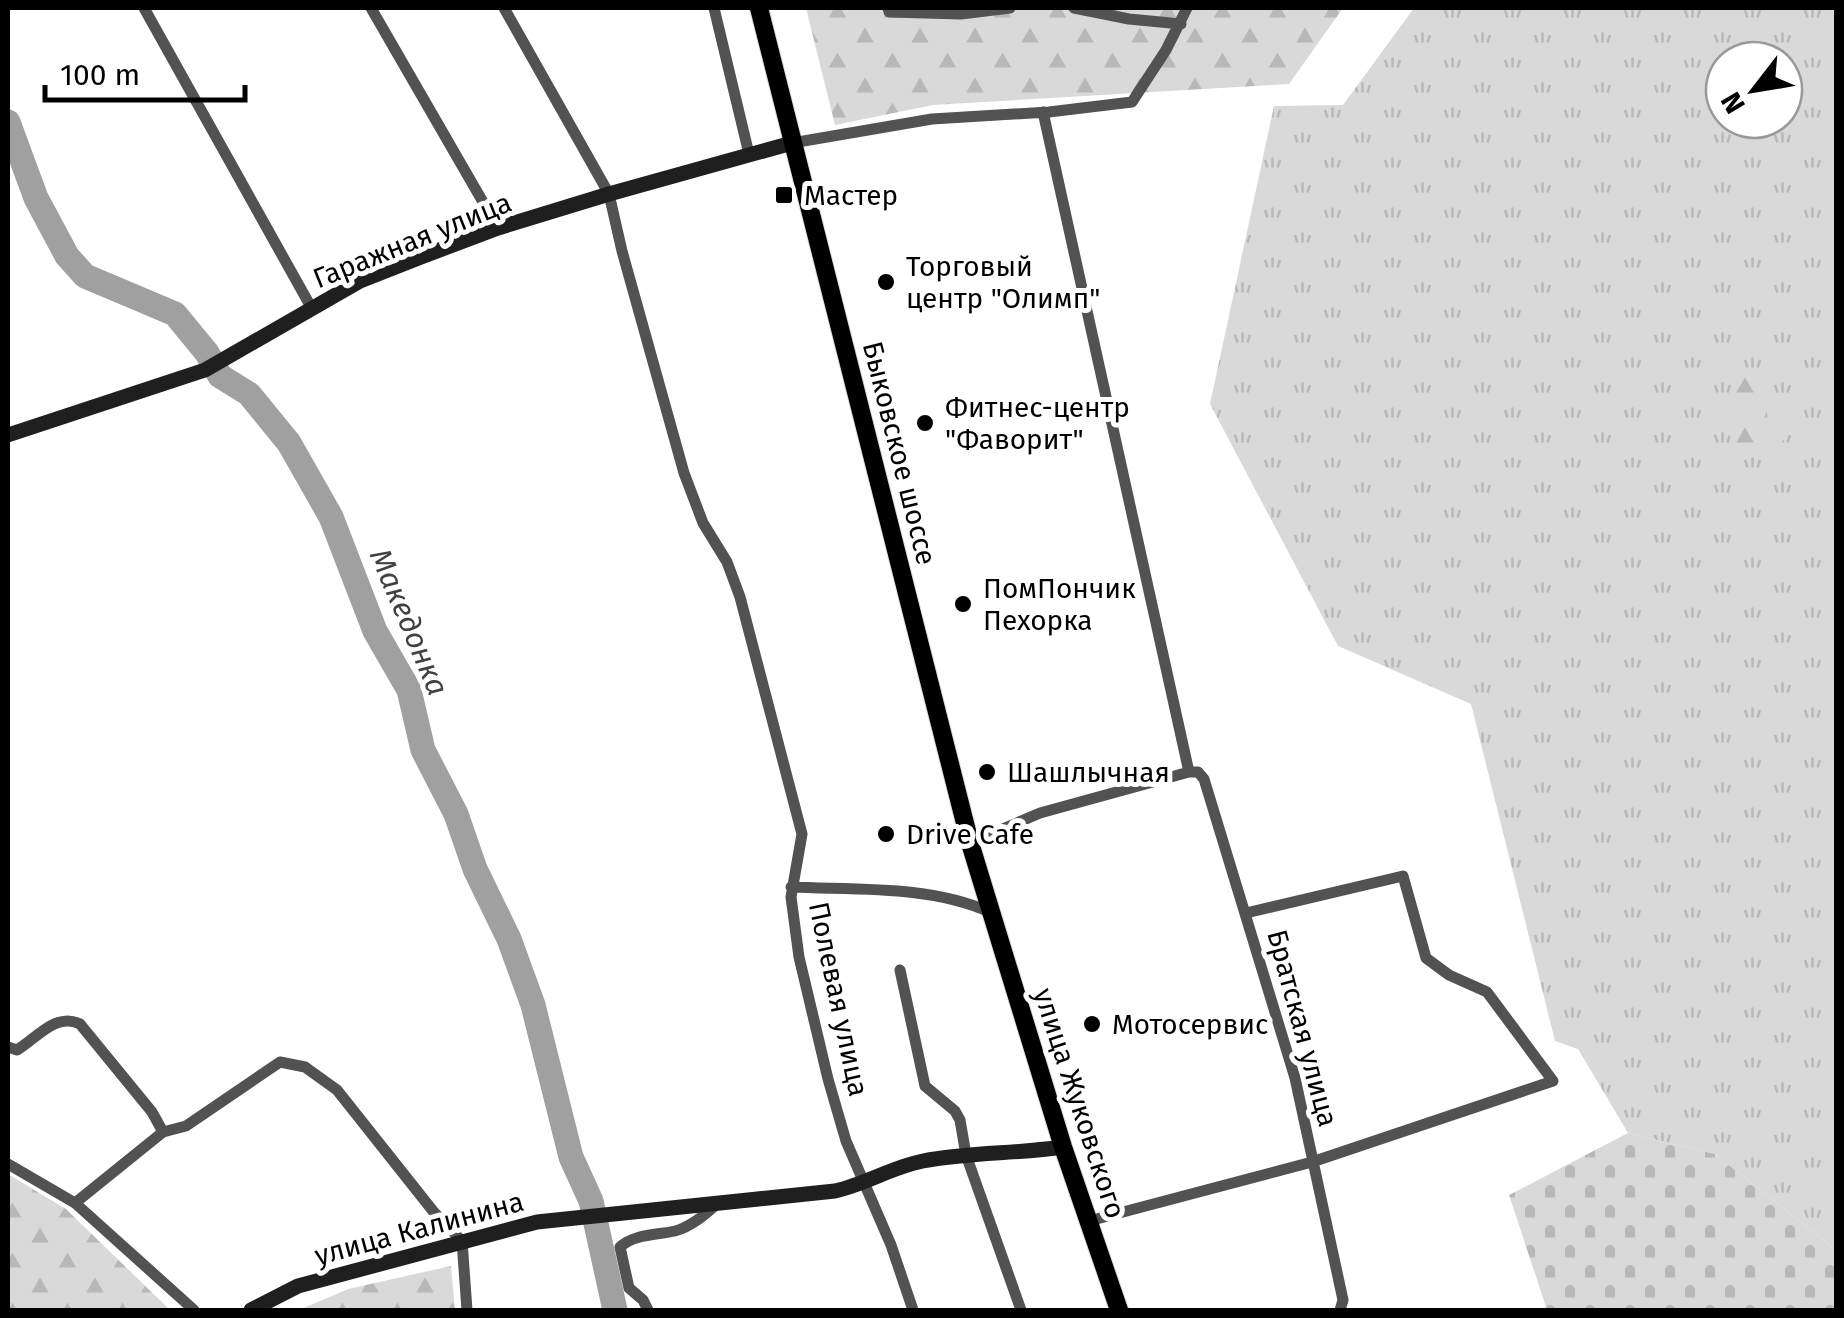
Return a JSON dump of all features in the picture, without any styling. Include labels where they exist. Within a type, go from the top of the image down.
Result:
[{"type":"main road","name":"Быковское шоссе","points":[[759,8],[990,912]]},
{"type":"main road","name":"Гаражная улица","points":[[8,435],[212,366],[360,281],[498,228],[792,143]]},
{"type":"main road","name":"улица Жуковского","points":[[990,912],[1119,1310]]},
{"type":"main road","name":"улица Калинина","points":[[251,1310],[298,1286],[537,1222],[835,1191],[863,1185],[899,1166],[1063,1146]]},
{"type":"street","points":[[144,8],[311,308]]},
{"type":"street","points":[[371,8],[498,228]]},
{"type":"street","points":[[504,8],[609,194],[684,473],[703,523],[727,562],[740,597],[791,788],[802,834],[791,887]]},
{"type":"street","points":[[714,8],[749,154]]},
{"type":"street","points":[[888,8],[888,12],[961,14],[1010,8]]},
{"type":"street","points":[[1074,8],[1181,24]]},
{"type":"street","points":[[792,143],[932,119],[1132,102],[1187,8]]},
{"type":"street","points":[[970,842],[1040,813],[1189,772],[1043,112]]},
{"type":"street","name":"Братская улица","points":[[1189,772],[1198,772],[1204,779],[1295,1078],[1312,1162],[1554,1080],[1487,992],[1449,975],[1426,958],[1403,876],[1246,913]]},
{"type":"street","name":"Полевая улица","points":[[913,1310],[891,1246],[846,1141],[799,957],[791,887],[922,893],[967,902],[990,912]]},
{"type":"street","points":[[900,970],[925,1086],[955,1112],[966,1155],[1021,1310]]},
{"type":"street","points":[[8,1048],[17,1050],[55,1023],[74,1020],[152,1112],[163,1132]]},
{"type":"street","points":[[75,1203],[163,1132],[186,1126],[280,1062],[305,1067],[337,1090],[433,1211],[462,1240],[467,1310]]},
{"type":"street","points":[[1089,1221],[1312,1162],[1343,1300],[1340,1310]]},
{"type":"street","points":[[8,1164],[75,1203],[194,1310]]},
{"type":"street","points":[[648,1310],[629,1288],[620,1248],[624,1242],[678,1230],[718,1203]]},
{"type":"green space","points":[[806,8],[1343,8],[1289,84],[933,105],[835,125]]},
{"type":"green space","points":[[1414,8],[1836,8],[1836,1250],[1715,1154],[1628,1133],[1578,1049],[1555,1041],[1471,704],[1338,646],[1210,404],[1274,106],[1343,105]]},
{"type":"green space","points":[[1763,377],[1768,421],[1782,420],[1787,435],[1779,446],[1745,449],[1729,435],[1740,410],[1735,397],[1736,378]]},
{"type":"green space","points":[[1628,1133],[1715,1154],[1836,1250],[1836,1310],[1547,1310],[1509,1195]]},
{"type":"green space","points":[[8,1174],[66,1209],[170,1310],[8,1310]]},
{"type":"green space","points":[[451,1266],[455,1310],[299,1310],[348,1289]]},
{"type":"waterway","name":"Македонка","points":[[8,122],[36,198],[67,256],[85,276],[175,314],[220,376],[249,394],[289,443],[331,517],[375,631],[409,690],[423,750],[456,814],[533,1005],[571,1157],[591,1201],[615,1310]]},
{"type":"place","name":"Мастер","points":[[784,195]]},
{"type":"place","name":"Торговый центр \"Олимп\"","points":[[886,282]]},
{"type":"place","name":"Фитнес-центр \"Фаворит\"","points":[[925,423]]},
{"type":"place","name":"ПомПончик Пехорка","points":[[963,604]]},
{"type":"place","name":"Шашлычная","points":[[987,772]]},
{"type":"place","name":"Drive Cafe","points":[[886,834]]},
{"type":"place","name":"Мотосервис","points":[[1092,1024]]}]
